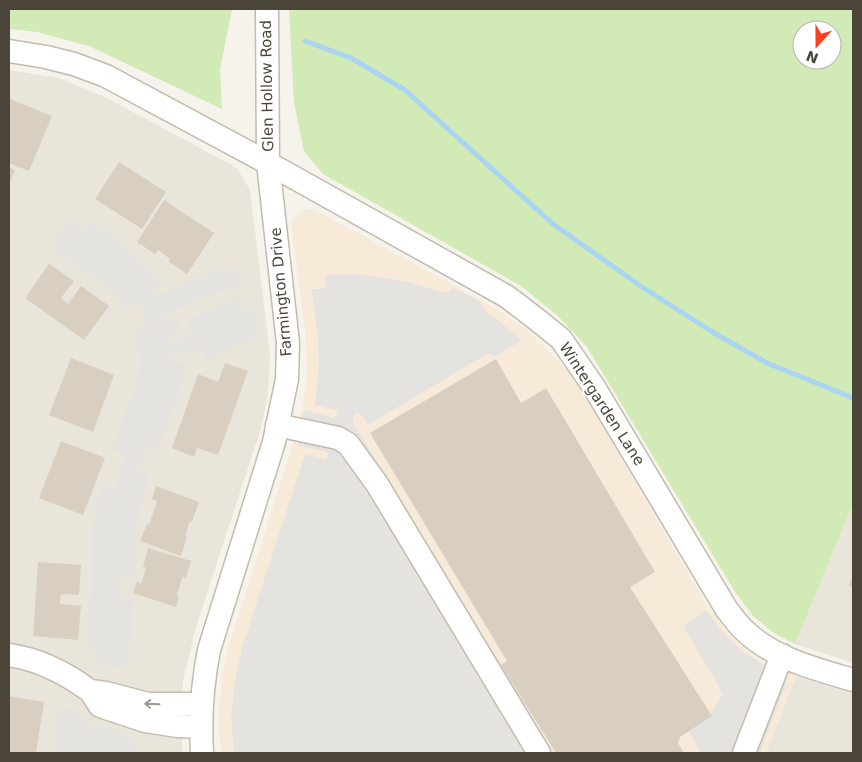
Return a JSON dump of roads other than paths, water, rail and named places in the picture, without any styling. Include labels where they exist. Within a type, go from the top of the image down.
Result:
[{"type":"street","name":"Glen Hollow Road","points":[[267,9],[268,163]]},
{"type":"street","points":[[9,51],[46,56],[106,76],[268,163]]},
{"type":"street","name":"Farmington Drive","points":[[202,753],[201,704],[209,650],[274,442],[287,379],[288,343],[268,163]]},
{"type":"street","name":"Wintergarden Lane","points":[[268,163],[506,296],[560,339],[594,387],[727,610],[745,631],[770,649],[802,665],[853,680]]},
{"type":"street","points":[[277,425],[338,438],[348,444],[377,484],[539,753]]},
{"type":"street","points":[[744,753],[782,655]]},
{"type":"street","points":[[9,656],[22,657],[37,662],[77,682],[90,691],[100,706],[146,721],[200,727]]},
{"type":"street","points":[[90,691],[106,693],[148,704],[201,704]]},
{"type":"waterway","points":[[305,41],[351,58],[405,90],[553,224],[642,287],[711,331],[767,363],[853,398]]}]
